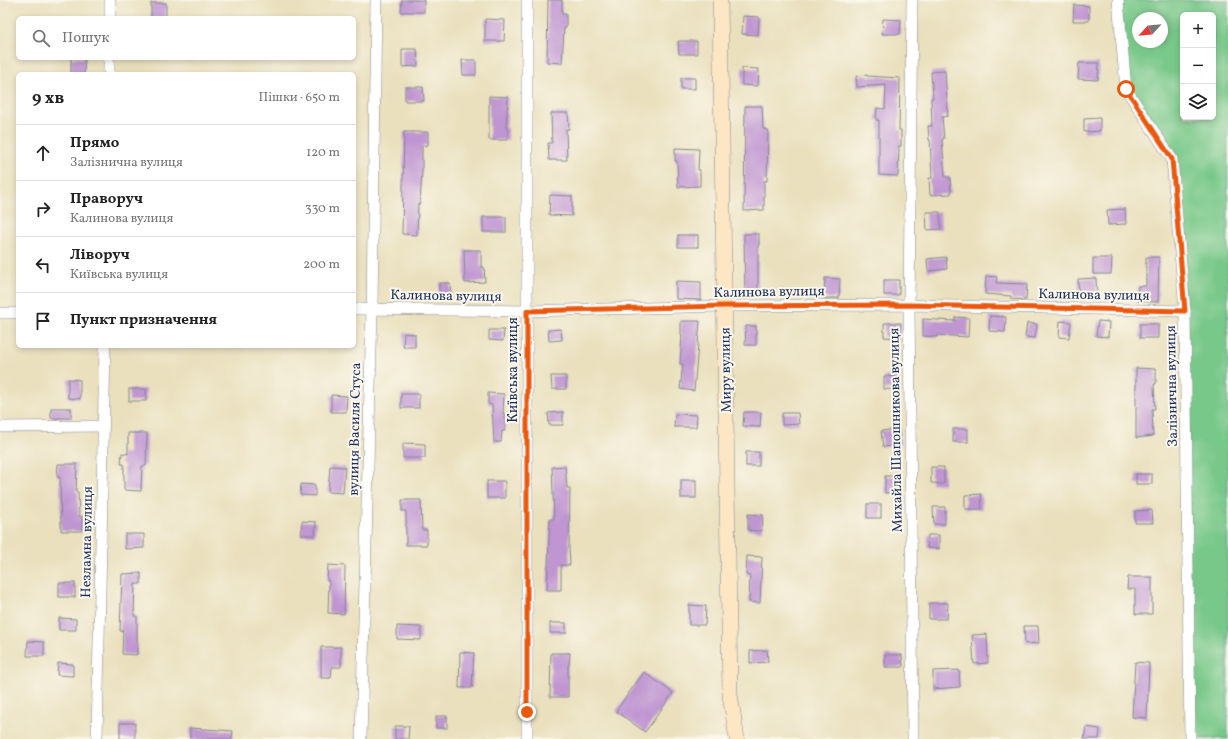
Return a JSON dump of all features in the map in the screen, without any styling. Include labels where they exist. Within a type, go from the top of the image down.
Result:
[{"type":"main road","name":"Миру вулиця","points":[[720,0],[730,695],[738,739]]},
{"type":"street","points":[[110,0],[110,16]]},
{"type":"street","name":"вулиця Василя Стуса","points":[[361,739],[372,308],[376,0]]},
{"type":"street","name":"Київська вулиця","points":[[527,0],[527,739]]},
{"type":"street","name":"Михайла Шапошникова вулиця","points":[[912,0],[909,305],[913,739]]},
{"type":"street","name":"Залізнична вулиця","points":[[1118,0],[1126,89],[1172,159],[1185,311],[1190,739]]},
{"type":"street","points":[[109,60],[109,72]]},
{"type":"street","name":"Калинова вулиця","points":[[356,309],[527,311],[724,306],[909,305],[1185,311]]},
{"type":"street","points":[[0,314],[16,313]]},
{"type":"street","name":"Незламна вулиця","points":[[97,739],[105,348]]},
{"type":"street","points":[[0,427],[104,426]]},
{"type":"green space","points":[[1118,0],[1228,0],[1228,739],[1190,739],[1185,311],[1172,159],[1126,89]]},
{"type":"building","points":[[402,0],[424,0],[424,12],[401,12]]},
{"type":"building","points":[[548,0],[562,0],[562,14],[566,14],[562,63],[547,62]]},
{"type":"building","points":[[151,3],[166,3],[166,16],[151,16]]},
{"type":"building","points":[[1074,5],[1089,6],[1089,21],[1073,21]]},
{"type":"building","points":[[743,16],[759,17],[758,35],[742,34]]},
{"type":"building","points":[[485,19],[505,20],[504,41],[485,41]]},
{"type":"building","points":[[883,19],[901,20],[900,34],[882,34]]},
{"type":"building","points":[[678,41],[697,41],[697,54],[679,54]]},
{"type":"building","points":[[402,49],[417,49],[418,66],[402,67]]},
{"type":"building","points":[[71,60],[85,60],[84,72],[71,72]]},
{"type":"building","points":[[462,60],[476,60],[476,75],[463,75]]},
{"type":"building","points":[[1079,63],[1099,63],[1098,80],[1078,79]]},
{"type":"building","points":[[742,68],[759,69],[758,86],[742,85]]},
{"type":"building","points":[[945,71],[948,116],[942,117],[944,139],[942,139],[945,177],[950,177],[951,194],[930,195],[929,178],[932,178],[928,126],[932,126],[931,98],[933,98],[931,72]]},
{"type":"building","points":[[867,75],[900,78],[899,130],[901,130],[901,146],[899,146],[898,176],[879,175],[879,120],[876,120],[877,108],[885,109],[886,85],[857,87],[856,76]]},
{"type":"building","points":[[681,78],[695,78],[695,89],[681,89]]},
{"type":"building","points":[[405,87],[423,87],[424,101],[405,101]]},
{"type":"building","points":[[489,96],[508,97],[506,128],[508,128],[508,140],[489,140]]},
{"type":"building","points":[[745,106],[762,106],[763,129],[768,130],[767,181],[764,181],[764,210],[744,211]]},
{"type":"building","points":[[551,113],[568,113],[569,129],[566,129],[567,160],[549,160],[548,143],[552,143]]},
{"type":"building","points":[[1100,118],[1100,131],[1084,132],[1084,119]]},
{"type":"building","points":[[404,132],[428,132],[428,145],[422,146],[422,171],[420,204],[418,204],[417,235],[402,234]]},
{"type":"building","points":[[675,148],[699,149],[698,170],[700,170],[700,186],[678,187]]},
{"type":"building","points":[[550,195],[572,196],[572,216],[549,215]]},
{"type":"building","points":[[1125,209],[1126,224],[1108,225],[1107,210]]},
{"type":"building","points":[[926,212],[940,212],[941,229],[927,230]]},
{"type":"building","points":[[483,217],[506,217],[506,232],[483,232]]},
{"type":"building","points":[[744,234],[759,234],[758,293],[745,293]]},
{"type":"building","points":[[678,235],[698,235],[698,247],[678,247]]},
{"type":"building","points":[[464,250],[481,250],[481,267],[484,267],[485,282],[465,283]]},
{"type":"building","points":[[946,257],[947,269],[928,271],[927,259]]},
{"type":"building","points":[[1146,257],[1159,257],[1158,302],[1137,301],[1138,286],[1146,286]]},
{"type":"building","points":[[1093,258],[1112,258],[1111,274],[1093,274]]},
{"type":"building","points":[[986,276],[997,277],[996,283],[1027,284],[1026,300],[1011,299],[1011,296],[985,294]]},
{"type":"building","points":[[825,278],[840,279],[839,298],[824,298]]},
{"type":"building","points":[[1096,278],[1097,298],[1079,299],[1078,279]]},
{"type":"building","points":[[884,280],[899,280],[899,295],[884,295]]},
{"type":"building","points":[[676,281],[701,282],[701,300],[676,299]]},
{"type":"building","points":[[439,283],[450,283],[451,298],[439,298]]},
{"type":"building","points":[[990,316],[1006,317],[1005,332],[989,331]]},
{"type":"building","points":[[955,317],[969,318],[968,337],[937,335],[937,337],[923,336],[923,319],[955,321]]},
{"type":"building","points":[[681,321],[700,321],[694,391],[680,389],[683,364],[680,364],[682,335]]},
{"type":"building","points":[[1060,321],[1071,322],[1069,338],[1059,337]]},
{"type":"building","points":[[1098,321],[1109,322],[1108,337],[1096,336]]},
{"type":"building","points":[[884,323],[901,323],[900,338],[884,337]]},
{"type":"building","points":[[1027,323],[1037,324],[1035,338],[1025,337]]},
{"type":"building","points":[[1140,324],[1158,324],[1158,338],[1140,338]]},
{"type":"building","points":[[746,326],[756,326],[756,345],[745,345]]},
{"type":"building","points":[[561,329],[562,340],[549,341],[548,330]]},
{"type":"building","points":[[489,330],[504,330],[503,341],[489,340]]},
{"type":"building","points":[[404,333],[415,334],[415,347],[403,347]]},
{"type":"building","points":[[1136,368],[1156,369],[1156,384],[1154,384],[1155,409],[1152,409],[1153,436],[1136,438]]},
{"type":"building","points":[[551,376],[566,376],[566,389],[552,389]]},
{"type":"building","points":[[884,376],[900,377],[899,390],[884,389]]},
{"type":"building","points":[[68,379],[80,380],[80,399],[68,398]]},
{"type":"building","points":[[129,389],[146,389],[146,401],[129,401]]},
{"type":"building","points":[[488,393],[504,394],[503,414],[505,414],[505,431],[502,431],[501,442],[494,442],[492,405],[488,404]]},
{"type":"building","points":[[401,394],[419,394],[419,408],[401,408]]},
{"type":"building","points":[[331,395],[347,396],[346,412],[331,412]]},
{"type":"building","points":[[51,408],[71,408],[71,418],[51,418]]},
{"type":"building","points":[[563,412],[563,425],[549,425],[548,413]]},
{"type":"building","points":[[744,412],[761,412],[760,427],[743,426]]},
{"type":"building","points":[[782,413],[798,413],[799,424],[782,425]]},
{"type":"building","points":[[675,414],[697,415],[696,427],[674,427]]},
{"type":"building","points":[[899,429],[901,445],[883,447],[881,431]]},
{"type":"building","points":[[953,429],[968,429],[968,442],[953,442]]},
{"type":"building","points":[[128,433],[147,433],[146,466],[142,466],[141,491],[124,490],[124,464],[121,464],[122,453],[128,454]]},
{"type":"building","points":[[403,443],[425,444],[425,458],[403,458]]},
{"type":"building","points":[[746,452],[759,452],[759,466],[746,466]]},
{"type":"building","points":[[58,464],[77,464],[76,492],[78,492],[79,516],[82,516],[82,531],[61,531],[60,477],[57,477]]},
{"type":"building","points":[[330,466],[345,467],[343,493],[328,492]]},
{"type":"building","points":[[565,466],[567,488],[570,488],[570,565],[561,565],[561,590],[547,590],[550,519],[554,519],[552,467]]},
{"type":"building","points":[[931,467],[944,467],[944,484],[931,483]]},
{"type":"building","points":[[1136,474],[1152,474],[1152,484],[1136,484]]},
{"type":"building","points":[[885,476],[899,476],[899,493],[885,493]]},
{"type":"building","points":[[681,480],[696,480],[696,498],[681,498]]},
{"type":"building","points":[[487,481],[505,481],[505,498],[487,498]]},
{"type":"building","points":[[301,484],[315,485],[315,496],[300,495]]},
{"type":"building","points":[[981,494],[982,509],[965,509],[965,495]]},
{"type":"building","points":[[402,500],[421,500],[422,530],[427,530],[427,545],[406,545],[406,511],[402,511]]},
{"type":"building","points":[[867,504],[881,504],[881,518],[867,518]]},
{"type":"building","points":[[933,507],[945,507],[945,524],[934,524]]},
{"type":"building","points":[[1152,510],[1153,523],[1135,523],[1135,511]]},
{"type":"building","points":[[748,514],[763,515],[762,531],[748,530]]},
{"type":"building","points":[[302,521],[316,522],[315,535],[301,535]]},
{"type":"building","points":[[125,534],[144,534],[144,548],[125,549]]},
{"type":"building","points":[[928,535],[939,535],[939,549],[927,548]]},
{"type":"building","points":[[747,556],[762,557],[760,603],[749,602],[750,576],[746,575]]},
{"type":"building","points":[[328,565],[345,566],[344,614],[328,613]]},
{"type":"building","points":[[141,573],[141,584],[135,584],[134,616],[137,616],[137,655],[122,654],[123,631],[120,631],[122,574]]},
{"type":"building","points":[[1128,577],[1152,577],[1152,614],[1135,614],[1135,589],[1127,589]]},
{"type":"building","points":[[59,583],[75,583],[75,597],[59,597]]},
{"type":"building","points":[[929,603],[948,603],[947,619],[929,619]]},
{"type":"building","points":[[689,605],[706,606],[705,625],[689,625]]},
{"type":"building","points":[[59,618],[76,619],[76,630],[59,630]]},
{"type":"building","points":[[550,623],[566,623],[566,633],[550,633]]},
{"type":"building","points":[[397,626],[421,627],[421,640],[397,639]]},
{"type":"building","points":[[1024,626],[1038,626],[1039,643],[1025,644]]},
{"type":"building","points":[[987,634],[988,663],[974,664],[972,635]]},
{"type":"building","points":[[28,641],[44,642],[44,656],[27,656]]},
{"type":"building","points":[[321,647],[341,647],[341,667],[332,667],[331,678],[321,678]]},
{"type":"building","points":[[767,650],[768,662],[750,663],[750,651]]},
{"type":"building","points":[[460,652],[474,653],[472,688],[459,688]]},
{"type":"building","points":[[551,653],[570,653],[568,665],[568,697],[550,697]]},
{"type":"building","points":[[885,655],[902,655],[903,667],[885,667]]},
{"type":"building","points":[[1135,662],[1149,663],[1147,718],[1132,717]]},
{"type":"building","points":[[58,663],[73,664],[73,676],[57,675]]},
{"type":"building","points":[[959,670],[960,687],[933,689],[933,671]]},
{"type":"building","points":[[644,672],[673,693],[645,732],[616,711]]},
{"type":"building","points":[[436,716],[447,716],[447,728],[436,728]]},
{"type":"building","points":[[120,723],[135,723],[135,739],[120,739]]},
{"type":"building","points":[[395,726],[409,726],[408,739],[395,739]]},
{"type":"building","points":[[1086,727],[1100,729],[1099,739],[1084,739]]},
{"type":"building","points":[[190,728],[233,731],[232,739],[190,739]]},
{"type":"route","points":[[527,712],[527,311],[724,306],[909,305],[1185,311],[1172,159],[1126,89]]}]
